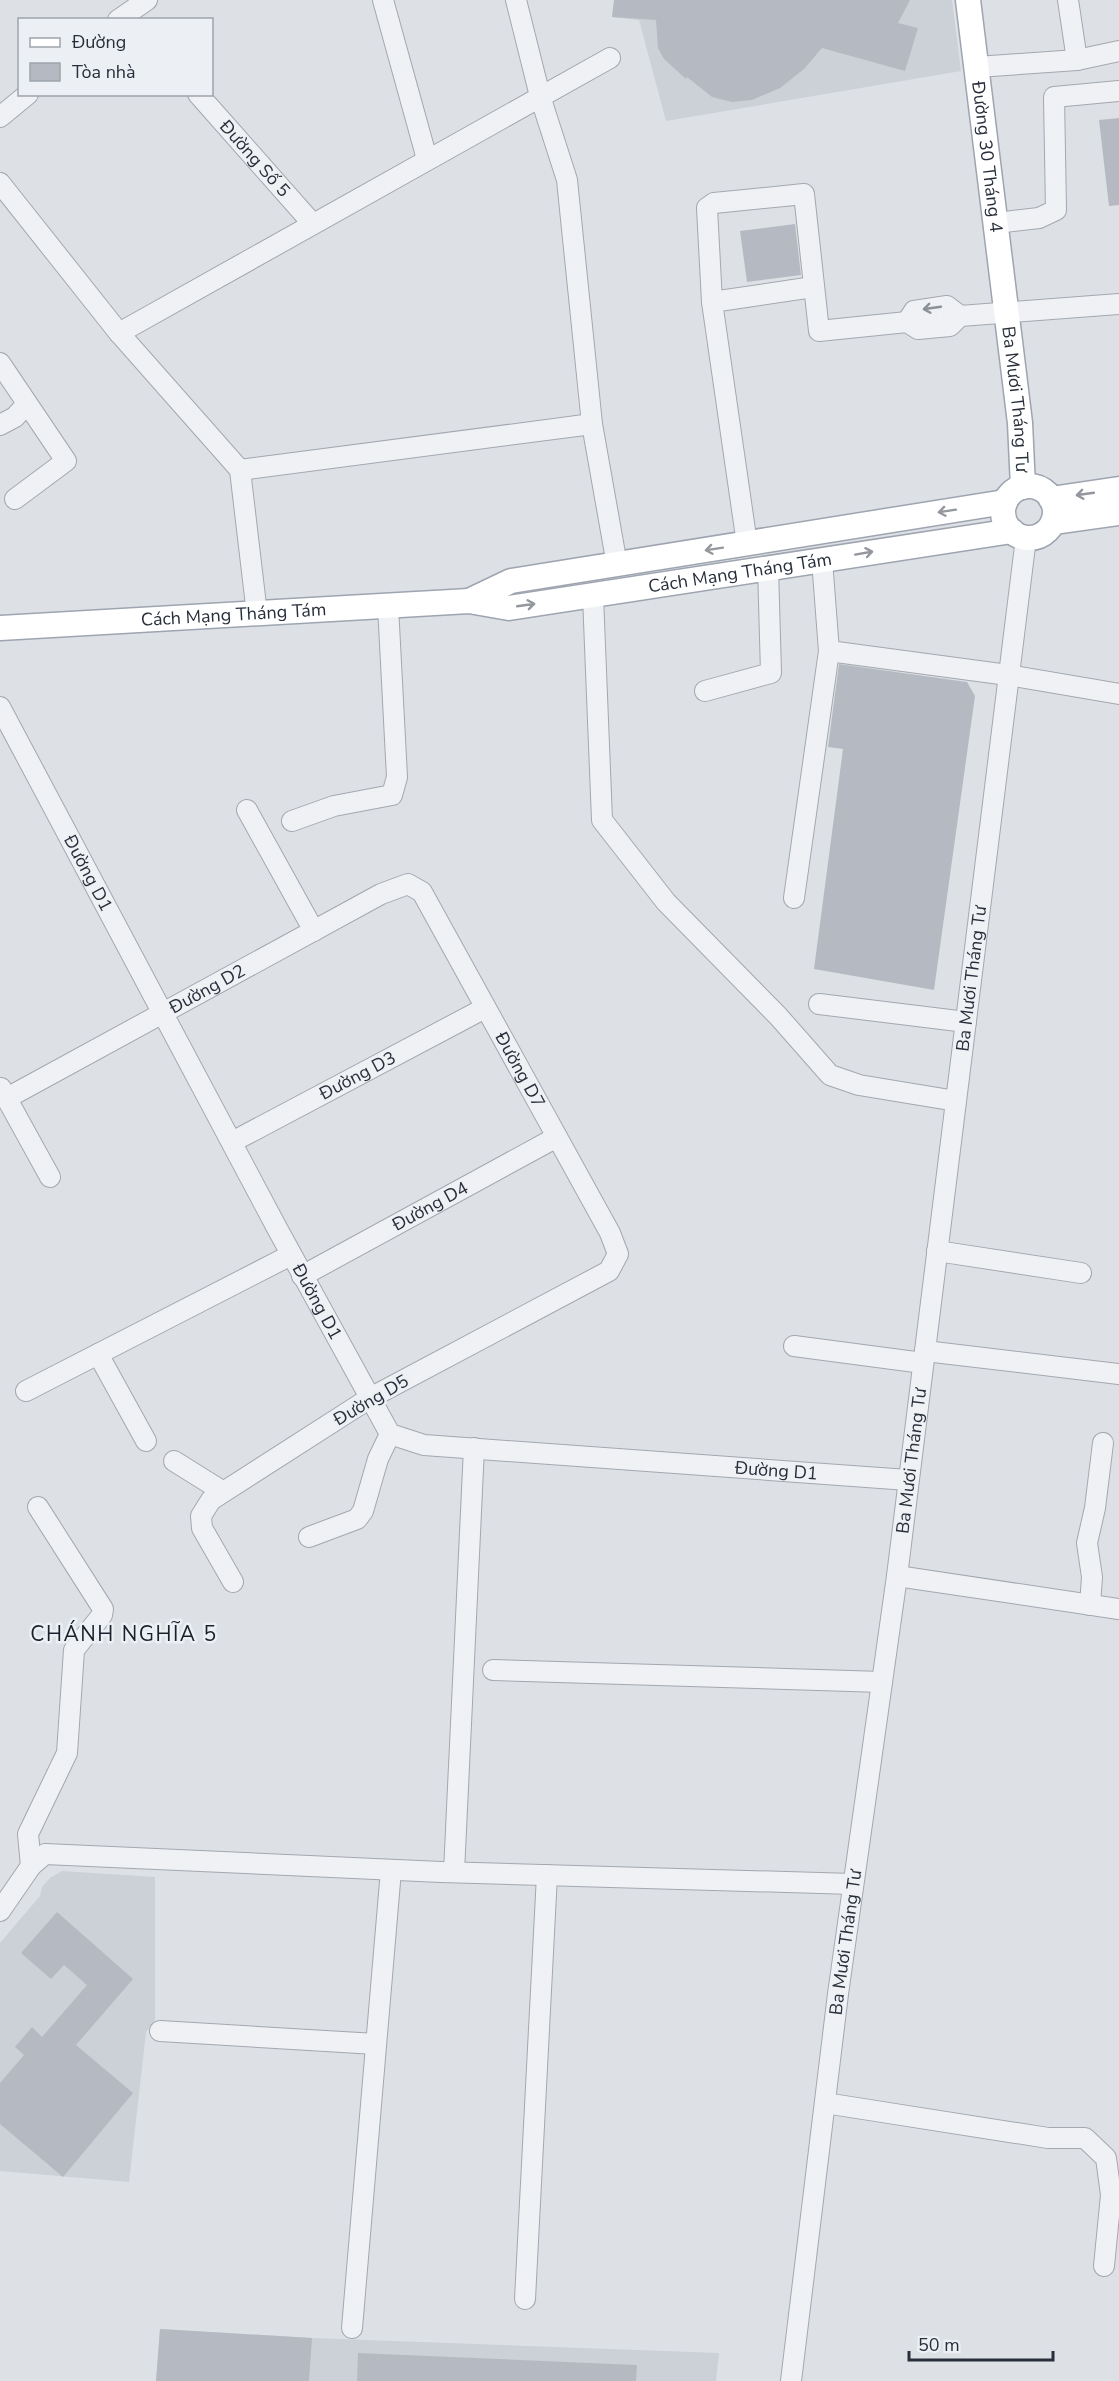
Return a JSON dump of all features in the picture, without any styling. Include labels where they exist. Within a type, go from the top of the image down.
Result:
[{"type":"main road","name":"Đường 30 Tháng 4","points":[[968,0],[1006,312]]},
{"type":"main road","name":"Ba Mươi Tháng Tư","points":[[1006,312],[1020,423],[1014,494]]},
{"type":"main road","points":[[1052,511],[1039,489],[1014,494],[1004,518],[1019,535],[1042,534],[1052,511],[1119,489]]},
{"type":"main road","name":"Cách Mạng Tháng Tám","points":[[468,602],[511,581],[747,544],[1014,494]]},
{"type":"main road","points":[[1052,511],[1119,513]]},
{"type":"main road","name":"Cách Mạng Tháng Tám","points":[[0,628],[468,602],[509,608],[768,567],[1019,535]]},
{"type":"street","points":[[122,13],[147,0]]},
{"type":"street","points":[[383,0],[427,159]]},
{"type":"street","points":[[516,0],[540,96],[567,180],[592,424],[617,565]]},
{"type":"street","points":[[1068,0],[1077,60]]},
{"type":"street","points":[[977,67],[1077,60],[1119,51]]},
{"type":"street","points":[[119,333],[610,58]]},
{"type":"street","points":[[996,223],[1039,218],[1056,210],[1054,97],[1119,91]]},
{"type":"street","points":[[0,117],[26,96]]},
{"type":"street","name":"Đường Số 5","points":[[200,96],[312,223]]},
{"type":"street","points":[[0,183],[119,333],[240,470],[257,614]]},
{"type":"street","points":[[747,544],[712,302],[706,221],[707,208],[714,202],[804,194],[819,331],[907,322],[914,311],[947,306],[960,316],[1119,304]]},
{"type":"street","points":[[712,302],[813,287]]},
{"type":"street","points":[[0,363],[66,461],[15,500]]},
{"type":"street","points":[[0,425],[15,417],[27,404]]},
{"type":"street","points":[[240,470],[592,424]]},
{"type":"street","name":"Ba Mươi Tháng Tư","points":[[791,2381],[825,2103],[897,1576],[966,1022],[1008,675],[1019,535]]},
{"type":"street","points":[[794,898],[829,651],[822,560]]},
{"type":"street","points":[[705,691],[771,673],[768,567]]},
{"type":"street","points":[[593,596],[602,820],[666,902],[777,1016],[830,1075],[859,1085],[956,1101]]},
{"type":"street","points":[[292,821],[334,806],[392,795],[397,777],[388,606]]},
{"type":"street","points":[[829,651],[1008,675],[1119,694]]},
{"type":"street","name":"Đường D1","points":[[0,707],[302,1276],[390,1434],[424,1445],[908,1480]]},
{"type":"street","points":[[247,810],[314,931]]},
{"type":"street","name":"Đường D2","points":[[4,1092],[163,1011],[381,894],[408,884]]},
{"type":"street","name":"Đường D7","points":[[408,884],[423,892],[610,1233],[618,1254],[616,1262]]},
{"type":"street","points":[[819,1004],[966,1022]]},
{"type":"street","name":"Đường D3","points":[[232,1142],[486,1008]]},
{"type":"street","points":[[4,1092],[50,1177]]},
{"type":"street","name":"Đường D4","points":[[302,1276],[557,1137]]},
{"type":"street","points":[[937,1251],[1080,1273]]},
{"type":"street","points":[[26,1391],[291,1255]]},
{"type":"street","name":"Đường D5","points":[[233,1582],[202,1528],[201,1516],[204,1509],[222,1491],[370,1398],[609,1271],[616,1262]]},
{"type":"street","points":[[794,1346],[1119,1374]]},
{"type":"street","points":[[98,1354],[146,1441]]},
{"type":"street","points":[[309,1537],[357,1519],[363,1511],[378,1459],[390,1434]]},
{"type":"street","points":[[1090,1605],[1092,1577],[1087,1543],[1103,1443]]},
{"type":"street","points":[[454,1872],[474,1448]]},
{"type":"street","points":[[174,1461],[222,1491]]},
{"type":"street","points":[[31,1866],[28,1834],[67,1753],[74,1650],[102,1615],[103,1609],[38,1507]]},
{"type":"street","points":[[897,1576],[1119,1609]]},
{"type":"street","points":[[493,1670],[882,1682]]},
{"type":"street","points":[[0,1911],[31,1866],[45,1854],[391,1870],[854,1884]]},
{"type":"street","points":[[352,2328],[391,1870]]},
{"type":"street","points":[[525,2299],[547,1875]]},
{"type":"street","points":[[160,2031],[376,2044]]},
{"type":"street","points":[[825,2103],[1048,2138],[1085,2138],[1106,2158],[1111,2195],[1104,2266]]},
{"type":"shaded area","points":[[614,0],[952,0],[961,71],[666,121],[639,20],[612,17]]},
{"type":"shaded area","points":[[62,1871],[155,1877],[155,2020],[146,2032],[129,2182],[0,2171],[0,1943],[40,1896],[42,1887],[50,1878]]},
{"type":"shaded area","points":[[160,2329],[312,2338],[719,2353],[716,2381],[156,2381]]},
{"type":"building","points":[[614,0],[910,0],[898,23],[918,28],[905,71],[822,48],[804,69],[780,88],[752,100],[732,102],[712,97],[687,77],[686,79],[664,59],[658,48],[656,20],[612,17]]},
{"type":"building","points":[[1119,118],[1119,205],[1109,206],[1099,120]]},
{"type":"building","points":[[795,224],[801,275],[747,282],[740,231]]},
{"type":"building","points":[[839,664],[967,682],[975,696],[934,990],[814,969],[843,749],[828,747]]},
{"type":"building","points":[[57,1912],[133,1979],[76,2045],[133,2093],[63,2177],[0,2124],[0,2083],[24,2055],[15,2047],[32,2027],[42,2037],[87,1985],[64,1965],[51,1979],[21,1953]]},
{"type":"building","points":[[160,2329],[312,2338],[309,2381],[156,2381]]},
{"type":"building","points":[[358,2353],[637,2365],[636,2381],[357,2381]]},
{"type":"district","name":"CHÁNH NGHĨA 5","points":[[124,1634]]}]
